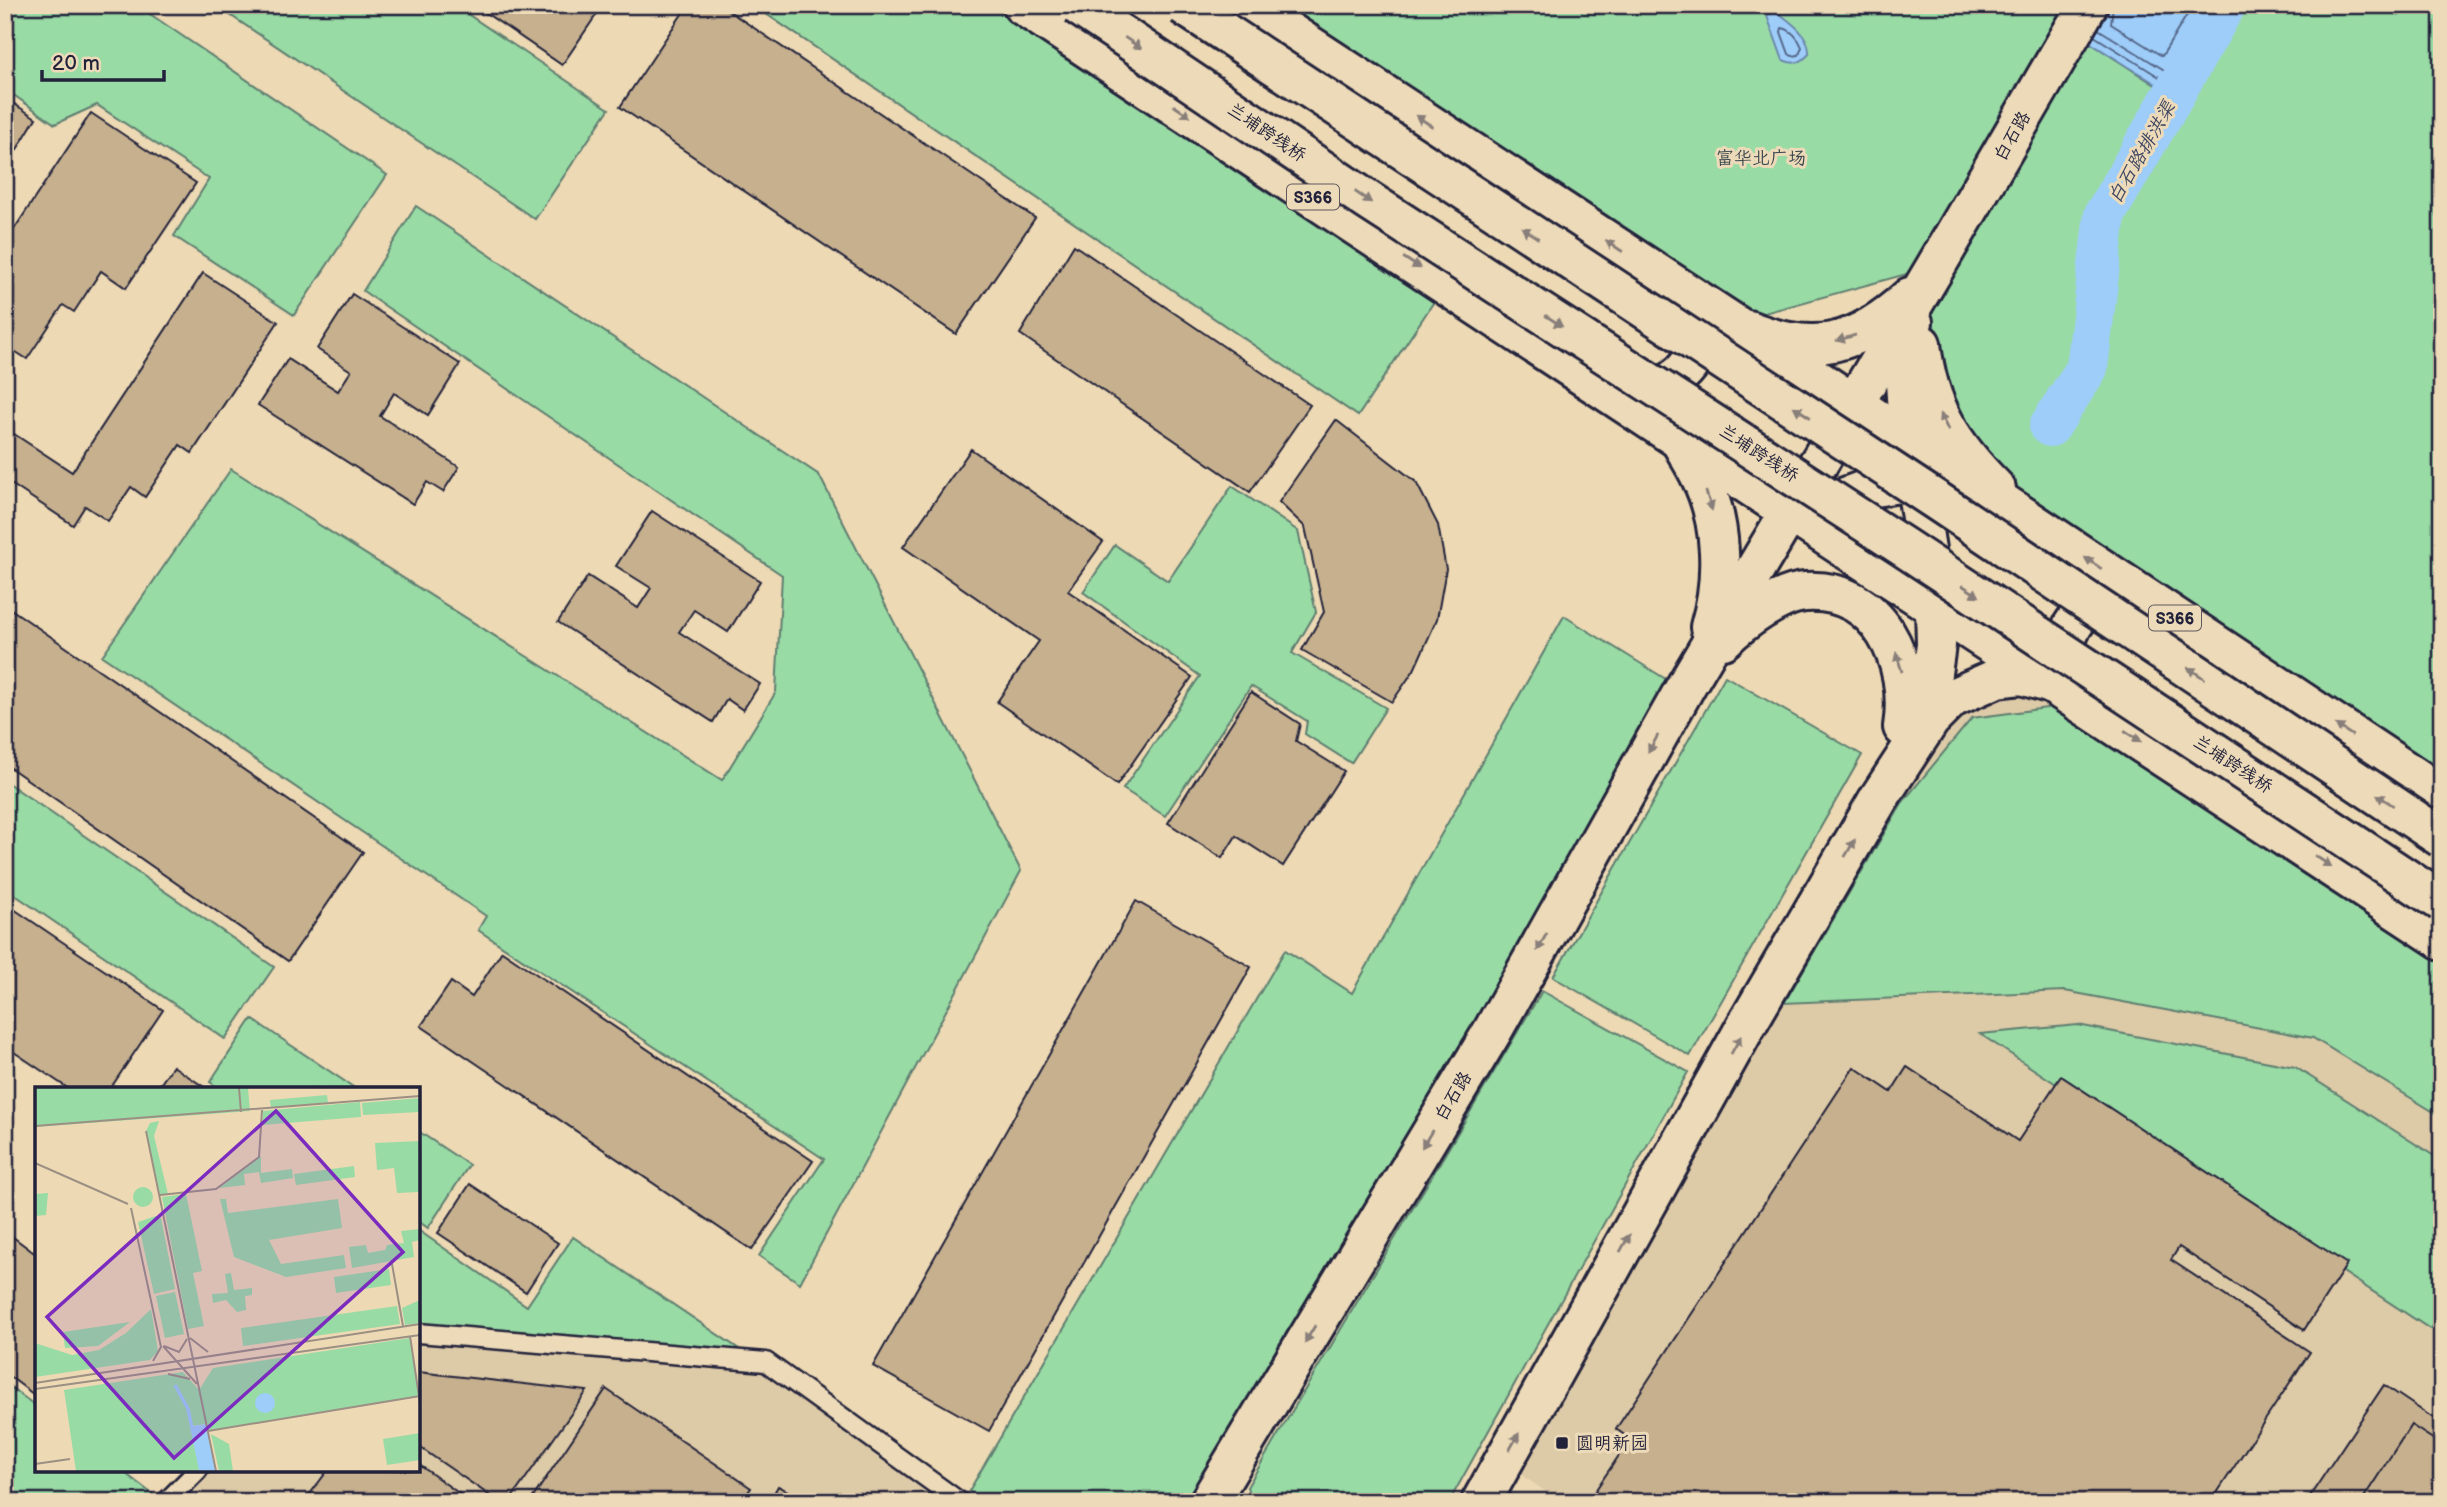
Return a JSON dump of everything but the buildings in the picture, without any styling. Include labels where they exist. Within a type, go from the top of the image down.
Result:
[{"type":"main road","name":"S366","points":[[1023,5],[1603,390],[2442,940]]},
{"type":"main road","name":"兰埔跨线桥","points":[[1077,5],[1367,200],[1905,548],[2442,902]]},
{"type":"main road","points":[[1183,5],[1937,501],[2442,838]]},
{"type":"main road","name":"S366","points":[[1248,5],[1864,410],[2442,795]]},
{"type":"main road","name":"白石路","points":[[1936,267],[2088,5]]},
{"type":"main road","points":[[1734,324],[1769,338],[1795,344],[1819,344],[1851,337],[1884,321],[1917,291],[1936,267]]},
{"type":"main road","points":[[1879,798],[1915,726],[1931,680],[1936,645],[1934,607],[1909,441],[1904,369],[1908,338],[1921,298],[1936,267]]},
{"type":"main road","points":[[1680,440],[1722,458],[1754,467],[1786,470],[1832,454],[1853,441],[1864,410],[1936,267]]},
{"type":"main road","points":[[1936,267],[1923,317],[1921,344],[1927,376],[1942,422],[1962,454],[1980,474],[2038,527]]},
{"type":"main road","points":[[1603,390],[1622,395],[1653,391],[1677,378],[1691,359],[1698,338],[1696,326],[1685,300],[1671,283]]},
{"type":"main road","points":[[1864,410],[1904,369]]},
{"type":"main road","points":[[1680,440],[1702,480],[1714,514],[1719,577],[1714,613],[1707,637],[1686,684]]},
{"type":"main road","points":[[1832,454],[1842,485],[1848,523],[1860,547],[1885,574]]},
{"type":"main road","points":[[1686,684],[1753,574],[1797,517],[1832,454]]},
{"type":"main road","points":[[1797,517],[1824,508],[1844,497],[1894,482],[1960,487],[1999,501]]},
{"type":"main road","points":[[1686,684],[1732,631],[1777,602],[1803,592],[1832,594],[1852,601],[1889,636],[1899,658],[1905,682],[1906,708],[1902,734],[1879,798]]},
{"type":"main road","points":[[1481,1502],[1753,1014],[1879,798],[1930,720],[1952,698],[1997,678],[2022,675],[2071,695],[2065,660],[2069,629],[2091,607],[2107,601],[2129,597],[2153,603]]},
{"type":"main road","name":"白石路","points":[[1209,1502],[1492,1032],[1686,684]]},
{"type":"lane","points":[[420,1334],[766,1362],[960,1502]]},
{"type":"lane","points":[[166,1502],[196,1472]]},
{"type":"shaded area","points":[[2022,676],[2442,940],[2442,1502],[1561,1502],[1504,1463],[1931,720]]},
{"type":"shaded area","points":[[420,1334],[766,1362],[960,1502],[166,1502],[195,1472],[420,1472]]},
{"type":"green space","points":[[5,5],[134,5],[387,175],[294,315],[174,236],[209,179],[97,105],[55,124],[5,89]]},
{"type":"green space","points":[[215,5],[454,5],[609,109],[535,219]]},
{"type":"green space","points":[[753,5],[1008,5],[1439,294],[1358,416]]},
{"type":"green space","name":"富华北广场","points":[[1252,5],[2086,5],[1936,266],[1735,321]]},
{"type":"green space","points":[[2227,5],[2442,5],[2442,792],[1934,457],[1922,333],[1937,267],[2075,33],[2174,97]]},
{"type":"green space","points":[[416,206],[819,475],[1021,871],[800,1283],[759,1256],[824,1159],[478,930],[486,916],[102,656],[231,469],[722,780],[776,692],[782,575],[363,291]]},
{"type":"green space","points":[[1232,486],[1298,531],[1316,612],[1292,653],[1386,708],[1351,763],[1305,734],[1307,721],[1251,686],[1165,816],[1123,789],[1200,676],[1083,592],[1115,545],[1168,581]]},
{"type":"green space","points":[[1564,616],[1677,686],[1194,1502],[984,1502],[969,1491],[1285,950],[1352,993]]},
{"type":"green space","points":[[1725,676],[1862,755],[1690,1056],[1553,977]]},
{"type":"green space","points":[[2062,706],[2442,956],[2442,1117],[2313,1038],[2065,991],[1784,1003],[1902,803],[1972,718]]},
{"type":"green space","points":[[5,781],[274,967],[225,1039],[5,888]]},
{"type":"green space","points":[[1542,991],[1688,1072],[1449,1502],[1253,1502],[1247,1487]]},
{"type":"green space","points":[[252,1019],[353,1087],[217,1087],[210,1082]]},
{"type":"green space","points":[[2078,1025],[2295,1067],[2442,1161],[2442,1311],[2430,1329],[1980,1034]]},
{"type":"green space","points":[[420,1132],[469,1165],[428,1228],[420,1222]]},
{"type":"green space","points":[[420,1231],[527,1306],[573,1237],[742,1351],[420,1325]]},
{"type":"green space","points":[[5,1383],[35,1406],[35,1472],[124,1472],[155,1496],[149,1502],[5,1502]]},
{"type":"water","points":[[2088,5],[2223,5],[2172,94],[2073,32]]},
{"type":"water","points":[[1774,9],[1798,28],[1806,40],[1809,54],[1800,61],[1794,63],[1783,60],[1767,16]]},
{"type":"waterway","name":"白石路排洪渠","points":[[2050,426],[2087,368],[2105,214],[2225,5]]},
{"type":"place","name":"圆明新园","points":[[1562,1443]]}]
